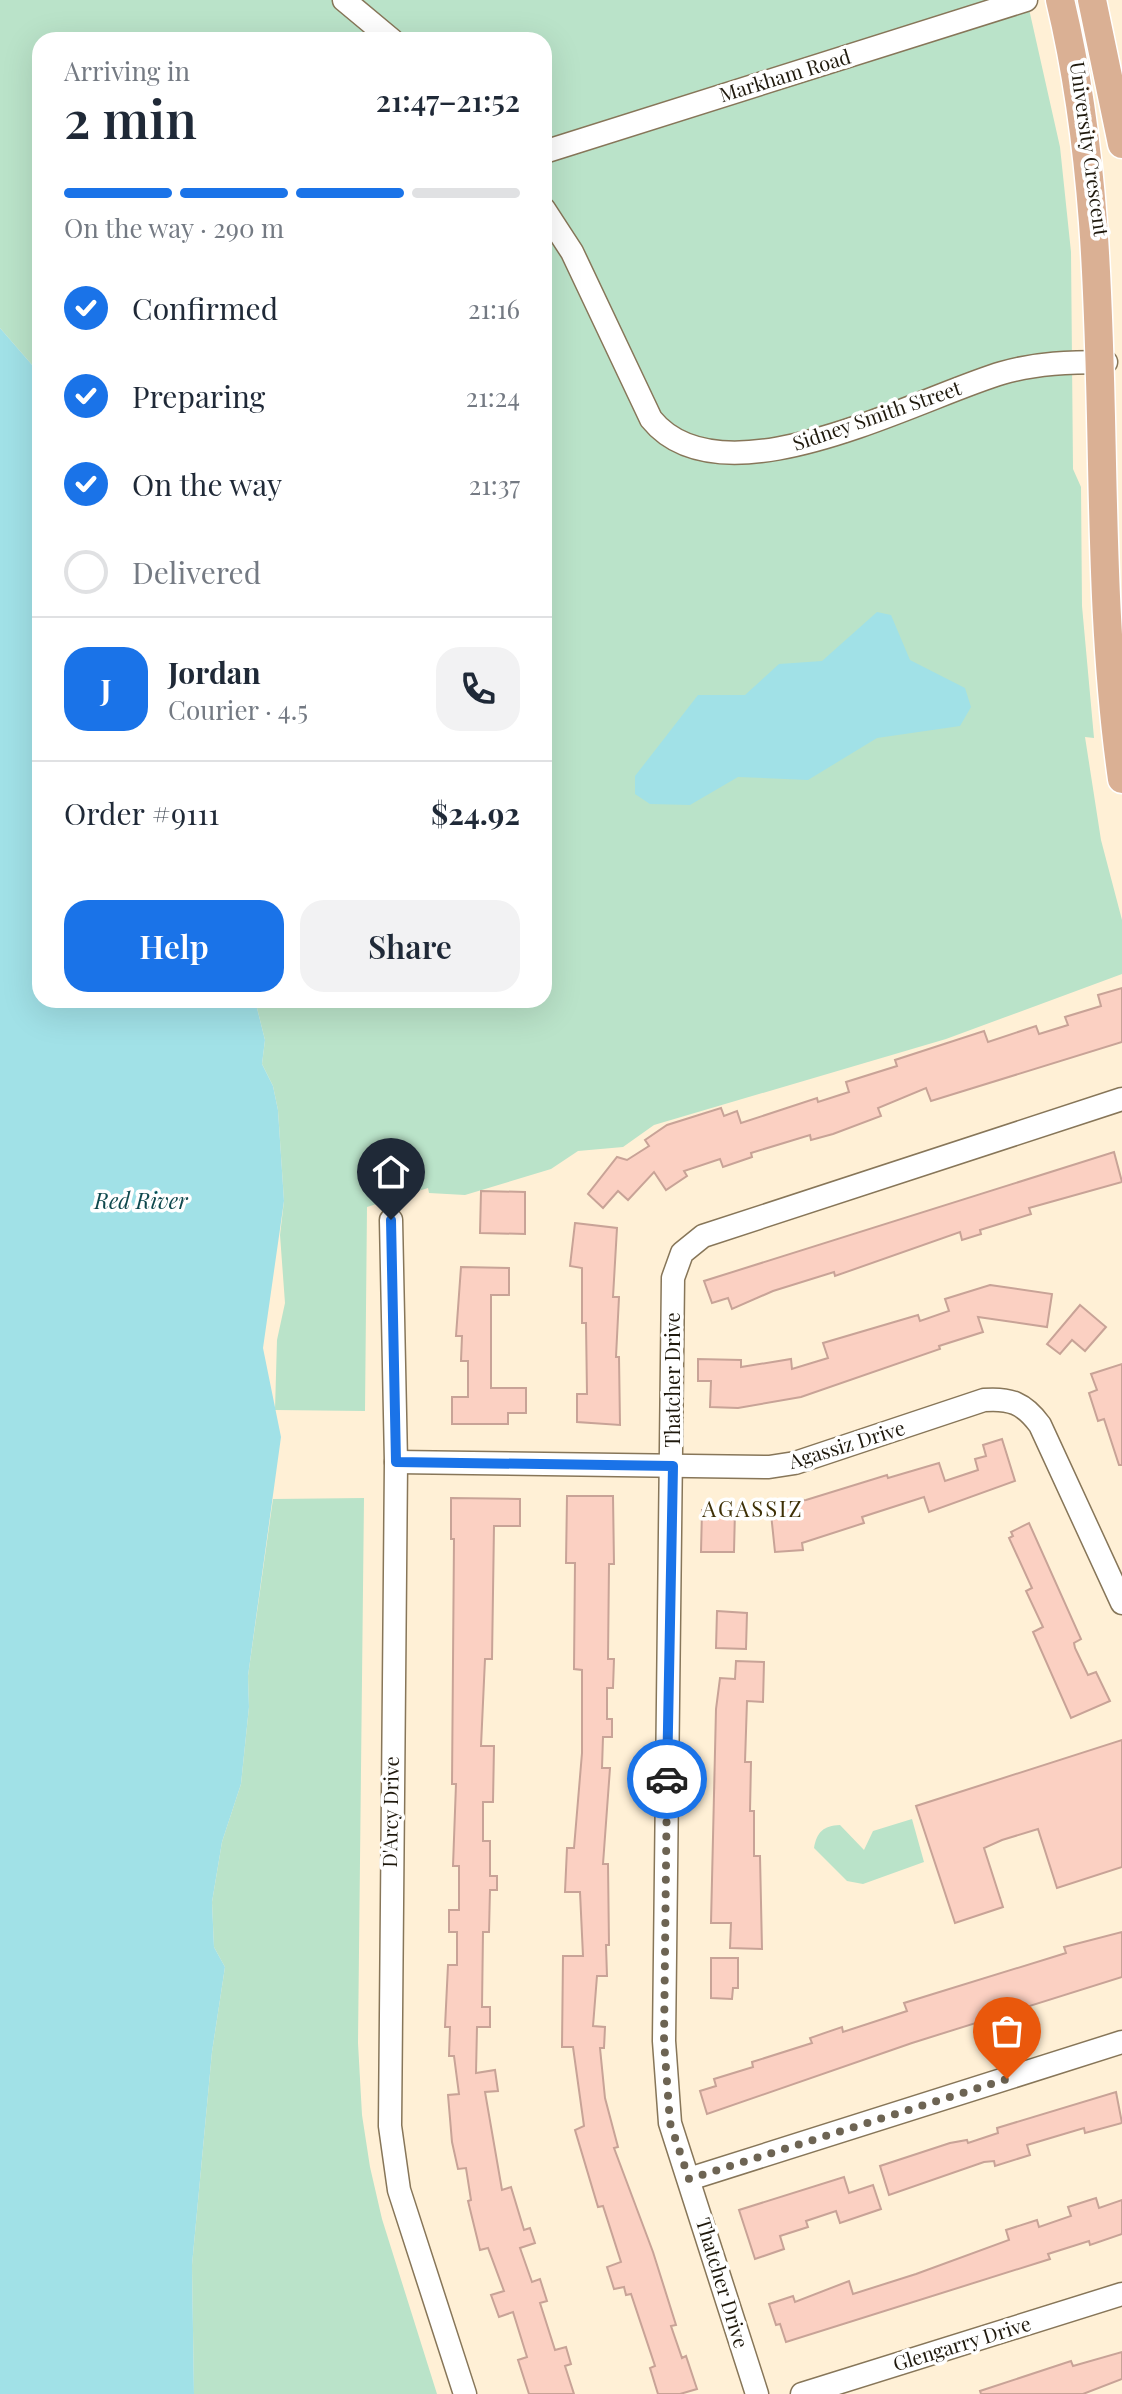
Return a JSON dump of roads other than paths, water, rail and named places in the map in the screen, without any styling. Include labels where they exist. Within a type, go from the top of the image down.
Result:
[{"type":"main road","name":"University Crescent","points":[[1060,0],[1093,151],[1105,268],[1108,640],[1122,779]]},
{"type":"main road","name":"University Crescent","points":[[1092,0],[1122,144]]},
{"type":"street","points":[[344,0],[382,32]]},
{"type":"street","name":"Markham Road","points":[[552,149],[1026,0]]},
{"type":"street","name":"Sidney Smith Street","points":[[552,221],[572,252],[651,419],[669,437],[695,447],[733,453],[768,452],[846,429],[1001,373],[1056,363],[1106,362]]},
{"type":"street","name":"Thatcher Drive","points":[[757,2394],[670,2123],[664,2041],[673,1278],[682,1253],[703,1236],[1122,1099]]},
{"type":"street","name":"D'Arcy Drive","points":[[391,1220],[396,1462],[390,2126],[399,2190],[465,2394]]},
{"type":"street","name":"Agassiz Drive","points":[[396,1462],[769,1467],[795,1463],[984,1400],[1018,1402],[1040,1425],[1122,1603]]},
{"type":"street","points":[[689,2179],[1122,2042]]},
{"type":"street","name":"Glengarry Drive","points":[[802,2394],[1122,2294]]},
{"type":"water","name":"Red River","points":[[0,328],[32,365],[32,1008],[257,1008],[265,1040],[262,1064],[273,1086],[278,1110],[284,1201],[263,1348],[281,1437],[248,1676],[249,1707],[241,1784],[222,1842],[212,1902],[214,1947],[225,1967],[212,2052],[192,2265],[194,2394],[0,2394]]},
{"type":"water","points":[[877,612],[891,615],[910,660],[965,688],[971,707],[960,726],[877,738],[808,780],[738,777],[690,805],[650,804],[635,794],[635,776],[698,695],[745,695],[779,664],[822,661]]},
{"type":"district","name":"AGASSIZ","points":[[753,1509]]}]
